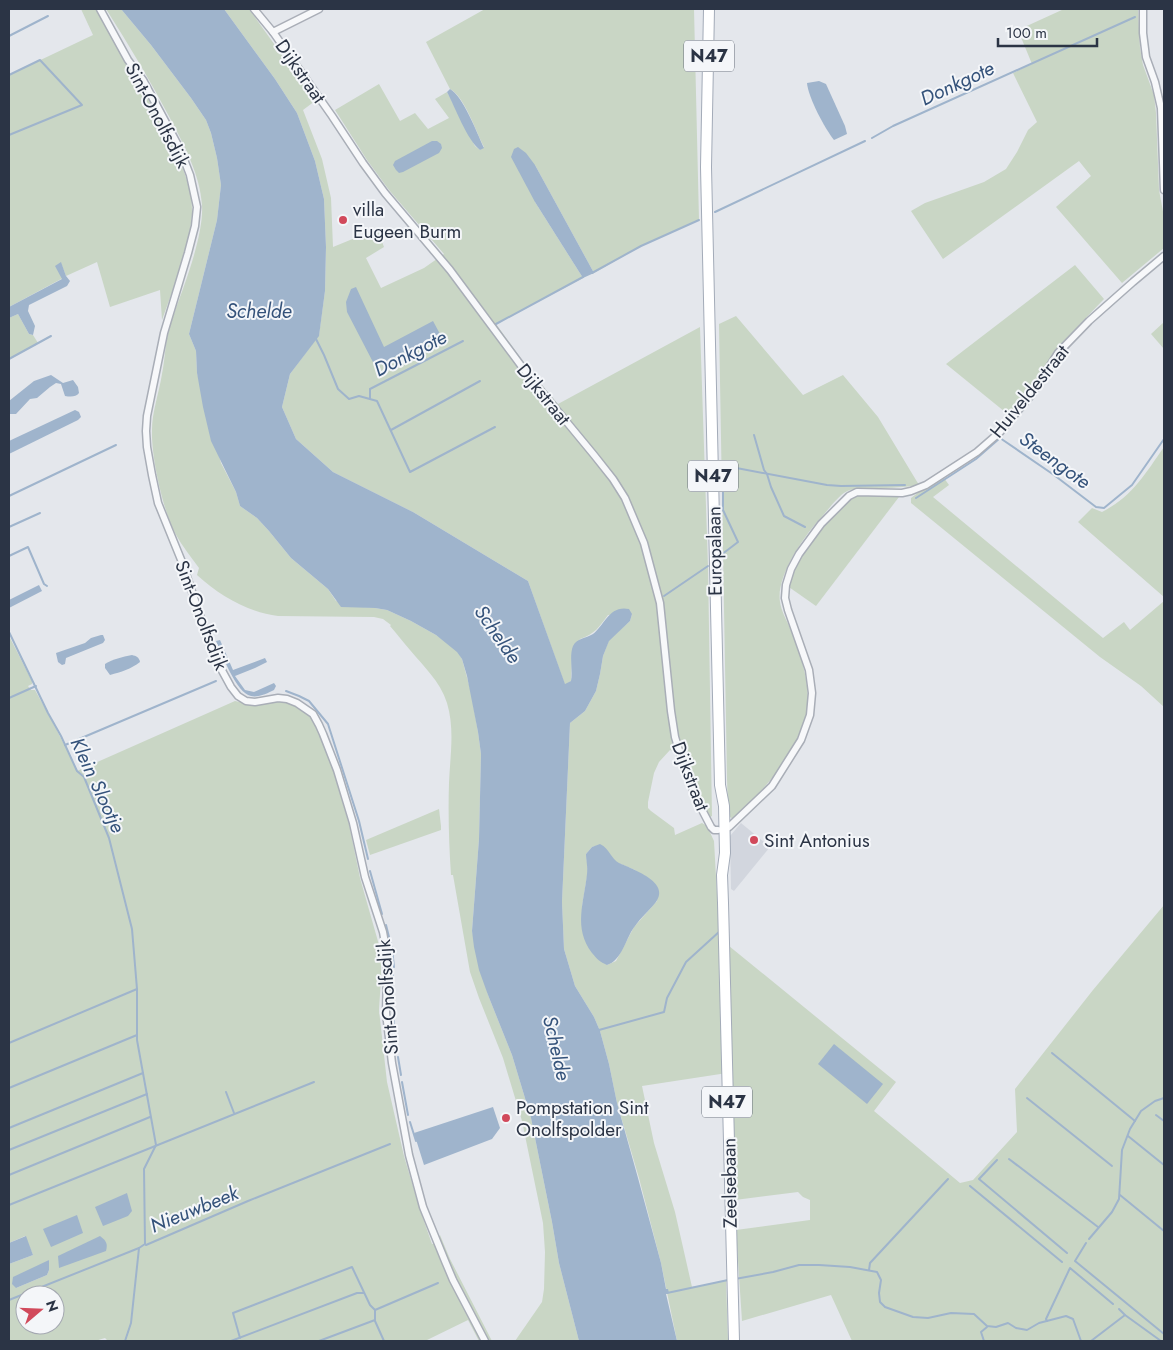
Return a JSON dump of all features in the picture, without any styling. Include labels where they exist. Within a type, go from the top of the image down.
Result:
[{"type":"main road","name":"Europalaan","points":[[704,9],[704,151],[706,167]]},
{"type":"main road","name":"Europalaan","points":[[709,9],[706,167],[720,785]]},
{"type":"main road","name":"Zeelsebaan","points":[[720,785],[718,794],[721,830],[718,853],[722,875],[734,1341]]},
{"type":"street","name":"Sint-Onolfsdijk","points":[[100,9],[128,60],[143,80],[180,149],[190,175],[197,207],[195,226],[188,253],[164,332],[147,416],[147,447],[158,502],[182,562],[209,642],[231,687],[238,696],[246,701],[255,702],[278,698],[297,703],[312,714],[323,734],[337,770],[353,823],[365,877],[383,932],[387,954],[386,1014],[392,1063],[410,1162],[423,1207],[445,1261],[485,1341]]},
{"type":"street","name":"Dijkstraat","points":[[254,9],[273,32],[385,193],[450,270],[528,375],[613,479],[625,498],[633,513],[644,543],[660,603],[671,711],[680,755],[699,804],[711,827],[714,830],[721,830]]},
{"type":"street","points":[[273,32],[319,9]]},
{"type":"street","points":[[1143,9],[1146,57],[1155,82],[1161,108],[1164,190]]},
{"type":"street","name":"Huiveldestraat","points":[[721,830],[730,827],[772,786],[801,740],[810,715],[812,693],[809,670],[785,598],[786,585],[791,569],[799,554],[822,524],[849,496],[857,492],[911,491],[926,485],[977,452],[1000,432],[1032,394],[1058,353],[1089,320],[1164,256]]},
{"type":"shaded area","points":[[741,823],[770,847],[734,891],[731,889],[730,836]]},
{"type":"green space","points":[[81,9],[97,9],[129,61],[168,133],[187,182],[192,206],[188,241],[162,320],[160,290],[110,307],[97,262],[66,276],[61,263],[63,278],[9,307],[9,75],[93,35]]},
{"type":"green space","points":[[106,9],[121,9],[191,98],[206,120],[211,133],[221,185],[217,220],[189,334],[196,351],[197,373],[221,463],[236,492],[240,506],[257,518],[291,558],[328,589],[336,601],[387,610],[411,621],[453,647],[462,659],[471,692],[481,754],[479,839],[472,931],[488,995],[512,1055],[531,1118],[559,1263],[579,1341],[515,1341],[542,1302],[545,1252],[543,1223],[522,1121],[503,1058],[470,972],[453,875],[451,875],[449,783],[451,723],[444,695],[431,675],[391,625],[383,619],[374,617],[278,616],[245,607],[215,590],[197,575],[199,568],[178,538],[166,511],[153,454],[152,423],[168,335],[185,284],[200,229],[202,216],[201,194],[191,161],[176,130],[148,78]]},
{"type":"green space","points":[[224,9],[249,9],[315,101],[303,110],[322,159],[331,198],[333,247],[377,229],[384,247],[366,258],[381,288],[424,268],[444,254],[389,190],[335,110],[379,84],[400,121],[415,113],[428,129],[449,118],[435,99],[447,92],[475,146],[480,150],[484,147],[470,115],[461,99],[450,89],[426,42],[485,9],[694,9],[699,220],[641,246],[594,273],[535,165],[535,202],[583,278],[496,324],[531,372],[558,404],[700,327],[708,566],[712,816],[710,817],[704,813],[680,755],[670,750],[659,762],[654,773],[648,808],[674,828],[675,835],[702,823],[707,826],[714,841],[727,1073],[642,1086],[654,1143],[675,1212],[692,1287],[726,1281],[728,1341],[677,1341],[661,1263],[617,1103],[600,1031],[594,1017],[575,986],[564,949],[562,902],[570,723],[585,711],[596,691],[603,656],[609,640],[630,621],[632,614],[608,615],[599,627],[580,639],[572,655],[571,681],[565,685],[528,581],[413,512],[333,472],[296,439],[282,407],[290,374],[319,335],[325,291],[324,199],[315,161],[297,113],[275,79]],"holes":[[[600,845],[616,862],[635,870],[657,901],[634,927],[616,961],[607,965],[582,906],[588,871],[586,854],[592,847]]]},
{"type":"green space","points":[[1064,9],[1138,9],[1140,48],[1143,65],[1154,95],[1156,113],[1159,190],[1164,217],[1164,248],[1122,283],[1056,207],[1091,176],[1079,161],[943,259],[911,211],[925,203],[984,182],[1006,169],[1028,130],[1037,122],[1013,73],[1032,64],[1018,30]]},
{"type":"green space","points":[[1075,265],[1104,299],[1057,348],[1034,384],[1010,416],[946,364]]},
{"type":"green space","points":[[18,314],[29,334],[33,335],[38,343],[9,359],[9,318]]},
{"type":"green space","points":[[736,316],[803,395],[843,375],[878,417],[919,485],[852,489],[846,492],[812,529],[798,548],[782,581],[780,602],[804,668],[808,700],[807,711],[797,740],[778,770],[756,797],[733,819],[730,817],[728,810],[727,779],[719,324]]},
{"type":"green space","points":[[1164,322],[1164,349],[1151,334]]},
{"type":"green space","points":[[1164,447],[1164,597],[1078,522],[1092,508],[1102,512],[1122,499],[1137,484]]},
{"type":"green space","points":[[944,478],[949,485],[933,497],[1103,638],[1124,622],[1130,630],[1164,601],[1164,707],[1141,686],[1100,657],[911,503],[911,498]]},
{"type":"green space","points":[[857,492],[902,493],[816,606],[786,585],[791,569],[821,524]]},
{"type":"green space","points":[[9,636],[32,681],[32,684],[28,686],[31,690],[35,690],[77,771],[235,701],[247,703],[286,702],[304,711],[314,721],[333,770],[349,824],[360,878],[381,952],[379,1010],[387,1082],[404,1156],[432,1244],[437,1243],[440,1235],[450,1259],[492,1341],[479,1341],[468,1320],[425,1341],[108,1341],[105,1338],[95,1341],[9,1341],[9,1264],[33,1255],[25,1236],[9,1243]]},
{"type":"green space","points":[[439,809],[441,830],[370,855],[366,840]]},
{"type":"green space","points":[[1164,905],[1164,1341],[852,1341],[831,1295],[742,1321],[736,1230],[810,1220],[810,1200],[798,1192],[735,1200],[729,946],[896,1082],[874,1111],[960,1183],[973,1180],[1017,1132],[1015,1089],[1093,990]]},
{"type":"water","name":"Schelde","points":[[121,9],[224,9],[275,79],[297,113],[315,161],[324,199],[326,247],[325,291],[319,336],[290,374],[282,407],[296,439],[333,472],[413,512],[528,581],[565,684],[571,681],[571,654],[575,643],[593,634],[617,610],[629,609],[632,614],[630,621],[609,641],[603,656],[596,691],[585,711],[570,723],[562,902],[564,949],[575,986],[594,1017],[600,1031],[617,1103],[661,1263],[666,1289],[668,1289],[669,1293],[666,1294],[677,1341],[579,1341],[559,1263],[531,1118],[512,1055],[479,970],[474,947],[472,931],[479,839],[481,754],[467,676],[462,659],[457,652],[436,635],[387,610],[341,607],[328,589],[291,558],[257,518],[240,506],[236,492],[211,441],[197,373],[196,351],[189,334],[217,220],[221,185],[217,158],[206,120],[151,45]]},
{"type":"water","points":[[819,81],[826,84],[845,126],[847,134],[834,140],[818,113],[808,89],[807,83]]},
{"type":"water","points":[[450,89],[465,107],[484,148],[480,150],[470,139],[447,92]]},
{"type":"water","points":[[432,141],[437,141],[441,144],[442,148],[439,153],[403,172],[399,173],[396,170],[393,165],[395,161]]},
{"type":"water","points":[[518,147],[526,153],[535,165],[594,273],[583,278],[535,202],[511,157],[514,149]]},
{"type":"water","points":[[61,262],[70,281],[67,286],[29,305],[28,311],[35,326],[33,335],[29,334],[18,314],[9,318],[9,307],[62,279],[55,266]]},
{"type":"water","points":[[356,287],[384,347],[433,321],[440,334],[375,366],[347,312],[346,302],[351,289]]},
{"type":"water","points":[[51,375],[63,383],[73,380],[78,387],[79,393],[73,396],[65,396],[61,384],[56,383],[37,398],[30,399],[16,414],[9,414],[9,401],[34,381]]},
{"type":"water","points":[[75,410],[79,412],[81,417],[78,420],[9,454],[9,441]]},
{"type":"water","points":[[39,585],[42,591],[9,608],[9,600]]},
{"type":"water","points":[[103,635],[105,640],[103,643],[66,658],[65,664],[62,665],[58,662],[56,653]]},
{"type":"water","points":[[220,640],[233,670],[265,658],[267,662],[235,676],[245,690],[254,692],[274,683],[276,686],[274,690],[257,696],[245,693],[235,681],[226,663],[216,641]]},
{"type":"water","points":[[132,655],[137,657],[140,662],[110,675],[105,668],[105,664],[108,662]]},
{"type":"water","points":[[600,844],[616,861],[654,882],[658,888],[659,895],[656,902],[631,932],[619,956],[607,965],[592,953],[586,944],[581,924],[587,871],[586,854],[592,847]]},
{"type":"water","points":[[834,1044],[883,1084],[867,1104],[818,1064]]},
{"type":"water","points":[[493,1107],[500,1128],[492,1139],[424,1165],[414,1133]]},
{"type":"water","points":[[127,1193],[132,1211],[128,1216],[103,1226],[95,1207]]},
{"type":"water","points":[[77,1215],[83,1233],[51,1247],[43,1229]]},
{"type":"water","points":[[26,1236],[33,1255],[9,1264],[9,1243]]},
{"type":"water","points":[[100,1236],[106,1242],[106,1251],[59,1268],[58,1256]]},
{"type":"water","points":[[49,1260],[47,1275],[23,1285],[15,1285],[15,1287],[12,1284],[13,1277]]},
{"type":"waterway","points":[[9,36],[48,16]]},
{"type":"waterway","name":"Donkgote","points":[[872,138],[893,126],[1135,17]]},
{"type":"waterway","points":[[9,75],[40,60],[82,105],[9,135]]},
{"type":"waterway","name":"Donkgote","points":[[715,212],[865,141]]},
{"type":"waterway","name":"Donkgote","points":[[592,273],[641,246],[699,220]]},
{"type":"waterway","name":"Donkgote","points":[[496,324],[583,277]]},
{"type":"waterway","points":[[9,359],[51,336]]},
{"type":"waterway","points":[[315,337],[338,389],[349,399],[359,396],[377,401],[410,472],[495,427]]},
{"type":"waterway","name":"Donkgote","points":[[370,399],[370,389],[463,341]]},
{"type":"waterway","points":[[391,430],[480,381]]},
{"type":"waterway","points":[[754,435],[764,470],[784,516],[805,527]]},
{"type":"waterway","name":"Steengote","points":[[916,498],[976,459],[1000,438],[1096,507],[1104,508],[1132,485],[1164,439]]},
{"type":"waterway","points":[[9,496],[116,445]]},
{"type":"waterway","name":"Steengote","points":[[721,555],[738,542],[723,510],[723,467],[827,485],[905,485]]},
{"type":"waterway","points":[[9,527],[40,513]]},
{"type":"waterway","points":[[9,556],[28,547],[44,584],[47,586]]},
{"type":"waterway","name":"Steengote","points":[[664,596],[708,566]]},
{"type":"waterway","name":"Klein Slootje","points":[[9,632],[77,771],[84,777],[109,838],[132,929],[137,989],[137,1040],[156,1145],[144,1169],[145,1244],[139,1248],[131,1323],[125,1341]]},
{"type":"waterway","points":[[65,745],[216,681]]},
{"type":"waterway","points":[[9,698],[36,686]]},
{"type":"waterway","points":[[286,691],[309,701],[328,724],[359,821],[368,859]]},
{"type":"waterway","points":[[370,871],[382,914]]},
{"type":"waterway","points":[[386,925],[394,967]]},
{"type":"waterway","points":[[599,1030],[664,1012],[667,998],[686,962],[720,931]]},
{"type":"waterway","points":[[393,975],[392,1001],[395,1039]]},
{"type":"waterway","name":"Klein Slootje","points":[[9,1043],[137,989]]},
{"type":"waterway","points":[[9,1088],[137,1035]]},
{"type":"waterway","points":[[1052,1053],[1135,1121]]},
{"type":"waterway","points":[[398,1057],[401,1075]]},
{"type":"waterway","points":[[9,1128],[143,1073]]},
{"type":"waterway","points":[[9,1205],[314,1082]]},
{"type":"waterway","points":[[402,1082],[408,1115]]},
{"type":"waterway","points":[[226,1092],[234,1113]]},
{"type":"waterway","points":[[9,1150],[147,1094]]},
{"type":"waterway","points":[[1027,1098],[1112,1166]]},
{"type":"waterway","points":[[1089,1239],[1112,1212],[1119,1199],[1122,1150],[1130,1129],[1141,1111],[1155,1101],[1164,1098]]},
{"type":"waterway","points":[[1156,1115],[1164,1121]]},
{"type":"waterway","points":[[9,1175],[150,1117]]},
{"type":"waterway","points":[[410,1122],[416,1141]]},
{"type":"waterway","points":[[1128,1136],[1164,1165]]},
{"type":"waterway","name":"Nieuwbeek","points":[[146,1245],[248,1201],[390,1144]]},
{"type":"waterway","points":[[1009,1159],[1098,1227]]},
{"type":"waterway","points":[[997,1160],[979,1179],[1067,1253]]},
{"type":"waterway","points":[[869,1270],[870,1263],[948,1179]]},
{"type":"waterway","points":[[970,1186],[1062,1262]]},
{"type":"waterway","points":[[1120,1195],[1164,1231]]},
{"type":"waterway","points":[[1086,1243],[1075,1261],[1164,1334]]},
{"type":"waterway","name":"Nieuwbeek","points":[[9,1300],[139,1248]]},
{"type":"waterway","points":[[735,1279],[799,1265],[850,1267],[877,1272],[881,1280],[880,1302],[885,1307],[913,1317],[928,1318],[951,1313],[974,1314],[987,1326],[996,1327],[1008,1323],[1016,1328],[1027,1330],[1039,1323],[1066,1316],[1073,1319],[1081,1341]]},
{"type":"waterway","points":[[240,1338],[233,1313],[352,1267],[370,1305],[375,1310]]},
{"type":"waterway","points":[[1047,1321],[1046,1319],[1070,1268],[1113,1304]]},
{"type":"waterway","points":[[667,1293],[728,1280]]},
{"type":"waterway","points":[[319,1341],[375,1320],[375,1310],[438,1283]]},
{"type":"waterway","points":[[231,1341],[357,1293],[364,1293]]},
{"type":"waterway","points":[[1091,1341],[1125,1315],[1119,1309]]},
{"type":"waterway","points":[[1125,1315],[1161,1341]]},
{"type":"waterway","points":[[375,1321],[384,1341]]},
{"type":"waterway","points":[[984,1341],[981,1332],[987,1327]]},
{"type":"place","name":"villa Eugeen Burm","points":[[343,220]]},
{"type":"place","name":"Sint Antonius","points":[[754,840]]},
{"type":"place","name":"Pompstation Sint Onolfspolder","points":[[506,1118]]}]
